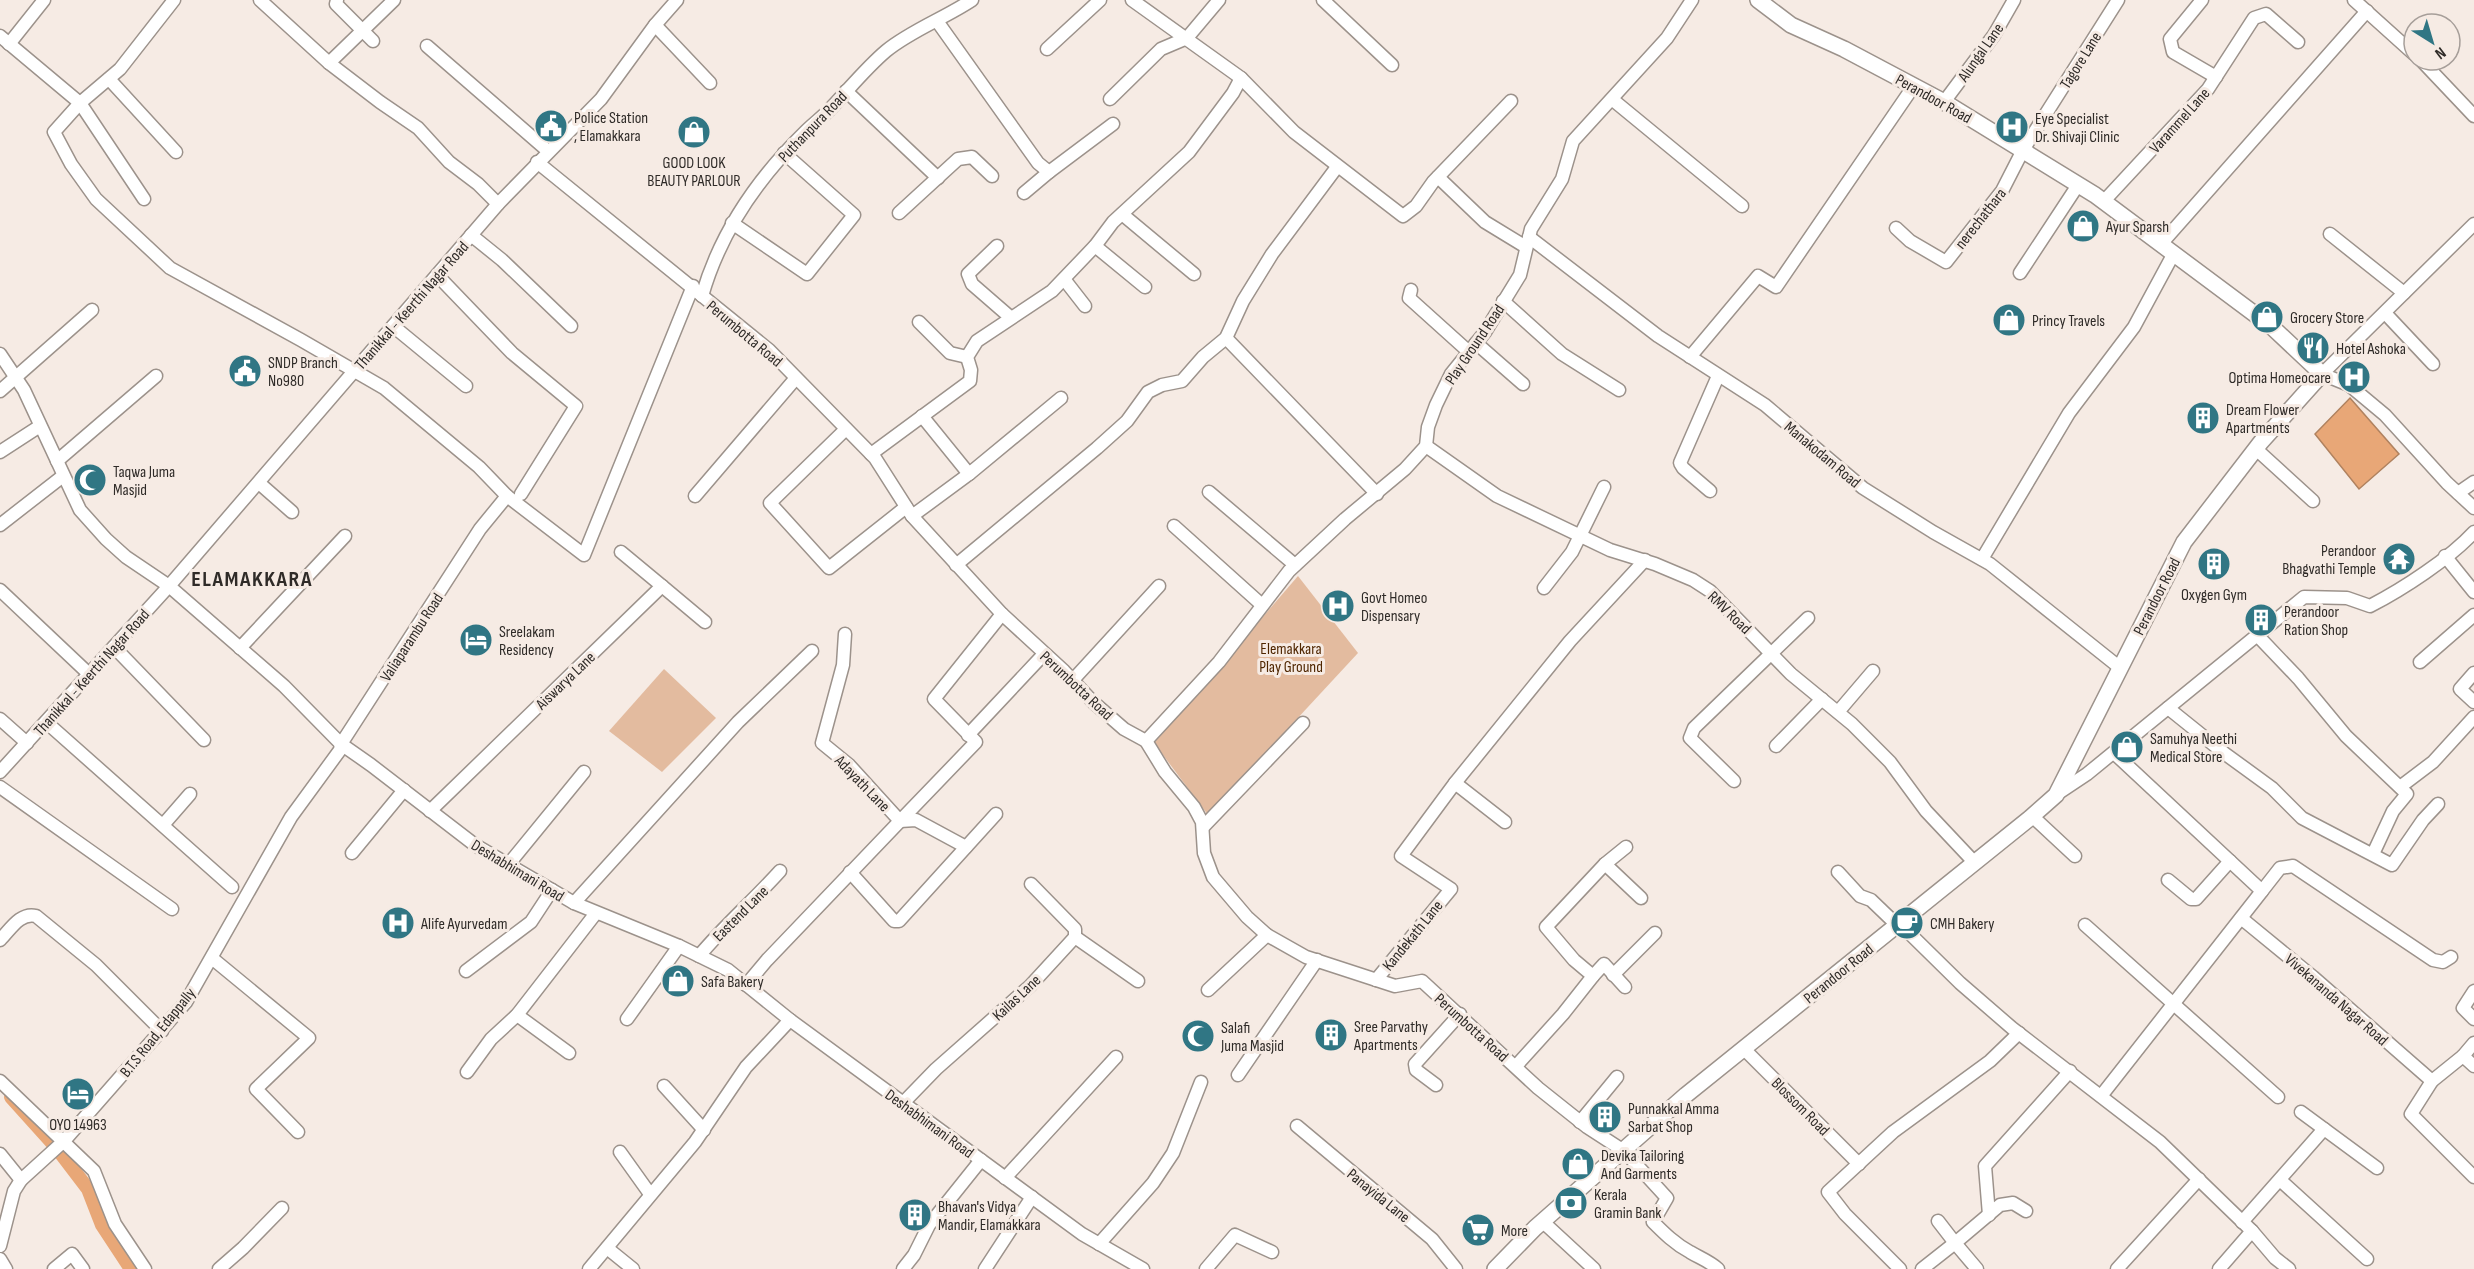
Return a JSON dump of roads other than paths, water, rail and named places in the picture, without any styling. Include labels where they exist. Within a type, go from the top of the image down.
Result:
[{"type":"main road","name":"Perandoor Road","points":[[1495,1269],[1542,1221],[1743,1048],[2056,795],[2184,542],[2256,449],[2322,374],[2272,327],[2104,201],[1944,102],[1844,49],[1791,26],[1758,0]]},
{"type":"street","points":[[44,0],[5,40],[80,103],[144,199]]},
{"type":"street","points":[[174,0],[127,62],[80,103],[53,135],[90,190],[110,213],[170,268],[384,388],[479,467],[507,496],[584,555],[693,286]]},
{"type":"street","points":[[260,0],[329,63],[418,128],[449,162],[478,184],[498,204]]},
{"type":"street","points":[[337,0],[336,4],[373,41]]},
{"type":"street","points":[[329,63],[394,0]]},
{"type":"street","name":"Thanikkal - Keerthi Nagar Road","points":[[0,772],[169,586],[471,234],[537,162],[601,99],[655,25],[677,0]]},
{"type":"street","name":"Puthanpura Road","points":[[702,296],[709,270],[732,223],[748,198],[784,153],[888,50],[972,0]]},
{"type":"street","points":[[1047,49],[1100,0]]},
{"type":"street","points":[[1132,0],[1241,78],[1294,132],[1403,216],[1416,206],[1438,177],[1511,101]]},
{"type":"street","points":[[1110,99],[1161,49],[1187,38],[1219,0]]},
{"type":"street","points":[[1323,0],[1392,65]]},
{"type":"street","name":"Play Ground Road","points":[[1426,446],[1428,427],[1451,374],[1472,348],[1520,274],[1531,229],[1562,179],[1573,141],[1613,100],[1667,38],[1692,0]]},
{"type":"street","name":"Alungal Lane","points":[[1944,102],[1994,35],[2013,0]]},
{"type":"street","name":"Tagore Lane","points":[[2023,150],[2118,0]]},
{"type":"street","points":[[2202,0],[2170,39],[2170,45],[2173,52],[2216,77]]},
{"type":"street","points":[[2354,0],[2402,43]]},
{"type":"street","points":[[2161,244],[2367,11]]},
{"type":"street","name":"Varammel Lane","points":[[2104,201],[2208,89],[2254,18],[2266,14],[2298,42]]},
{"type":"street","points":[[937,21],[1038,162],[1049,172]]},
{"type":"street","points":[[655,25],[710,83]]},
{"type":"street","points":[[428,45],[548,151]]},
{"type":"street","points":[[2432,72],[2474,116]]},
{"type":"street","points":[[871,454],[970,381],[971,370],[967,357],[977,341],[1052,291],[1122,214],[1189,152],[1233,93],[1241,78]]},
{"type":"street","points":[[109,79],[176,152]]},
{"type":"street","points":[[1690,357],[1758,276],[1776,287],[1913,87]]},
{"type":"street","points":[[846,91],[938,178]]},
{"type":"street","points":[[1613,100],[1742,206]]},
{"type":"street","points":[[1024,193],[1113,124]]},
{"type":"street","name":"nerechathara","points":[[1896,228],[1910,241],[1946,262],[2002,191],[2023,150]]},
{"type":"street","points":[[732,223],[807,274],[854,215],[784,153]]},
{"type":"street","points":[[899,213],[958,159],[972,157],[992,176]]},
{"type":"street","name":"Perumbotta Road","points":[[537,162],[693,286],[702,296],[769,350],[871,454],[909,512],[1002,614],[1124,729],[1146,741],[1165,772],[1194,807],[1203,827],[1204,853],[1213,877],[1247,917],[1267,935],[1317,960],[1395,986],[1422,981],[1538,1088],[1580,1122],[1624,1150],[1667,1198],[1653,1222],[1672,1240],[1718,1269]]},
{"type":"street","points":[[956,565],[1097,448],[1126,421],[1148,392],[1182,381],[1203,357],[1226,338],[1243,301],[1272,254],[1337,166]]},
{"type":"street","name":"Manakodam Road","points":[[1438,177],[1485,222],[1528,242],[1658,336],[1765,405],[1863,488],[1933,532],[1982,559],[2046,607],[2119,667]]},
{"type":"street","points":[[2020,273],[2078,184]]},
{"type":"street","points":[[1122,214],[1194,274]]},
{"type":"street","points":[[2474,224],[2322,374],[2349,386],[2385,415],[2458,494],[2474,507]]},
{"type":"street","points":[[471,234],[572,326]]},
{"type":"street","points":[[2330,234],[2404,293]]},
{"type":"street","points":[[997,246],[968,274],[972,284],[1010,317]]},
{"type":"street","points":[[1095,246],[1145,287]]},
{"type":"street","points":[[1982,559],[2069,413],[2134,327],[2174,253]]},
{"type":"street","points":[[437,275],[512,353],[576,406],[521,494]]},
{"type":"street","points":[[1064,279],[1085,306]]},
{"type":"street","points":[[1411,290],[1409,298],[1472,348],[1523,384]]},
{"type":"street","points":[[1503,301],[1562,354],[1619,390]]},
{"type":"street","points":[[0,391],[15,375],[92,310]]},
{"type":"street","points":[[2385,313],[2433,364]]},
{"type":"street","points":[[919,322],[950,353],[967,357]]},
{"type":"street","points":[[393,326],[466,386]]},
{"type":"street","points":[[1226,338],[1377,494]]},
{"type":"street","name":"Deshabhimani Road","points":[[0,354],[15,375],[80,510],[126,557],[169,586],[284,686],[341,744],[474,845],[508,865],[574,903],[679,946],[728,970],[790,1020],[1005,1178],[1098,1244],[1143,1269]]},
{"type":"street","points":[[57,461],[156,376]]},
{"type":"street","points":[[1710,491],[1680,463],[1718,376]]},
{"type":"street","points":[[695,496],[796,378]]},
{"type":"street","points":[[846,429],[770,503],[829,568],[909,512],[969,474],[1061,398]]},
{"type":"street","points":[[922,416],[969,474]]},
{"type":"street","points":[[0,452],[40,426]]},
{"type":"street","points":[[1146,741],[1220,662],[1295,565],[1405,469],[1426,446]]},
{"type":"street","name":"RMV Road","points":[[1426,446],[1497,496],[1610,550],[1645,560],[1693,580],[1710,591],[1791,674],[1838,712],[1890,762],[1920,805],[1974,862]]},
{"type":"street","points":[[2256,449],[2313,501]]},
{"type":"street","points":[[0,525],[63,476]]},
{"type":"street","points":[[2458,494],[2474,482]]},
{"type":"street","points":[[259,483],[292,512]]},
{"type":"street","points":[[1544,588],[1572,552],[1604,488]]},
{"type":"street","points":[[1209,492],[1295,565]]},
{"type":"street","name":"Valiaparambu Road","points":[[341,744],[480,529],[507,496]]},
{"type":"street","points":[[1174,526],[1262,605]]},
{"type":"street","points":[[2056,795],[2114,753],[2304,597],[2347,598],[2370,606],[2396,593],[2462,545],[2474,532]]},
{"type":"street","points":[[240,648],[345,536]]},
{"type":"street","points":[[621,552],[705,622]]},
{"type":"street","points":[[2445,556],[2474,592]]},
{"type":"street","points":[[1505,822],[1455,783],[1570,641],[1645,560]]},
{"type":"street","name":"Aiswarya Lane","points":[[430,811],[662,586]]},
{"type":"street","points":[[1072,681],[1159,586]]},
{"type":"street","points":[[0,590],[89,674]]},
{"type":"street","points":[[900,821],[976,742],[934,699],[1002,614]]},
{"type":"street","points":[[2420,662],[2474,615]]},
{"type":"street","points":[[1734,781],[1690,738],[1694,728],[1759,667],[1770,652],[1808,618]]},
{"type":"street","name":"Adayath Lane","points":[[746,985],[900,821],[849,765],[822,743],[843,665],[845,634]]},
{"type":"street","points":[[2257,635],[2298,678],[2346,736],[2407,794],[2393,811],[2373,854]]},
{"type":"street","points":[[114,647],[204,740]]},
{"type":"street","points":[[574,903],[738,722],[812,651]]},
{"type":"street","points":[[968,735],[1044,654]]},
{"type":"street","points":[[1838,712],[1873,671]]},
{"type":"street","points":[[2474,673],[2460,689],[2474,702]]},
{"type":"street","points":[[1776,746],[1822,699]]},
{"type":"street","points":[[2168,708],[2272,788],[2302,818],[2392,865],[2423,820],[2438,804]]},
{"type":"street","points":[[2400,787],[2433,762],[2474,717]]},
{"type":"street","points":[[0,719],[27,743]]},
{"type":"street","points":[[46,722],[232,887]]},
{"type":"street","points":[[1203,827],[1303,723]]},
{"type":"street","name":"B.T.S Road, Edappally","points":[[0,1246],[14,1191],[21,1180],[64,1141],[186,1002],[213,959],[291,817],[340,750],[341,744]]},
{"type":"street","points":[[2114,753],[2262,891]]},
{"type":"street","points":[[508,865],[584,772]]},
{"type":"street","name":"Kandekath Lane","points":[[1376,980],[1451,889],[1401,856],[1455,783]]},
{"type":"street","points":[[0,787],[172,909]]},
{"type":"street","points":[[352,853],[404,790]]},
{"type":"street","points":[[163,825],[190,794]]},
{"type":"street","points":[[850,872],[894,921],[899,921],[996,814]]},
{"type":"street","points":[[2032,816],[2075,856]]},
{"type":"street","points":[[900,821],[916,820],[966,847]]},
{"type":"street","points":[[1593,976],[1574,960],[1546,927],[1605,864],[1626,847]]},
{"type":"street","points":[[2168,880],[2191,899],[2196,899],[2230,861]]},
{"type":"street","points":[[1605,864],[1641,898]]},
{"type":"street","points":[[2101,1096],[2280,868],[2293,866],[2433,960],[2443,962],[2451,957]]},
{"type":"street","name":"Eastend Lane","points":[[699,956],[717,935],[756,899],[780,871]]},
{"type":"street","points":[[1838,872],[1860,896],[1871,900],[1960,983],[2019,1033],[2160,1142],[2252,1231],[2275,1258],[2289,1269]]},
{"type":"street","points":[[1032,884],[1075,929],[1075,937],[1137,981]]},
{"type":"street","points":[[466,971],[531,922],[552,890]]},
{"type":"street","points":[[468,1072],[491,1039],[517,1015],[596,913]]},
{"type":"street","points":[[0,940],[22,917],[36,916],[96,964],[162,1031]]},
{"type":"street","name":"Vivekananda Nagar Road","points":[[2241,918],[2313,976],[2432,1081]]},
{"type":"street","points":[[2085,925],[2277,1097]]},
{"type":"street","points":[[1613,975],[1655,933]]},
{"type":"street","points":[[1208,990],[1267,935]]},
{"type":"street","name":"Kailas Lane","points":[[903,1103],[936,1068],[1030,986],[1075,937]]},
{"type":"street","points":[[627,1019],[679,946]]},
{"type":"street","points":[[213,959],[309,1038],[256,1089],[298,1132]]},
{"type":"street","points":[[1238,1075],[1317,960]]},
{"type":"street","points":[[1516,1066],[1604,964],[1625,987]]},
{"type":"street","points":[[2474,991],[2463,1008],[2474,1019]]},
{"type":"street","points":[[1436,1085],[1416,1070],[1415,1064],[1460,1014]]},
{"type":"street","points":[[517,1015],[569,1053]]},
{"type":"street","points":[[589,1269],[704,1130],[746,1067],[790,1020]]},
{"type":"street","points":[[1900,1269],[1845,1214],[1828,1192],[1893,1132],[1990,1060],[2019,1033]]},
{"type":"street","points":[[2474,1043],[2463,1056],[2432,1081],[2410,1114],[2474,1177]]},
{"type":"street","name":"Blossom Road","points":[[1743,1048],[1859,1164]]},
{"type":"street","points":[[2463,1056],[2474,1066]]},
{"type":"street","points":[[1005,1178],[1116,1057]]},
{"type":"street","points":[[1989,1215],[1985,1166],[2070,1071]]},
{"type":"street","points":[[1580,1122],[1617,1077]]},
{"type":"street","points":[[0,1081],[94,1171],[115,1224],[145,1269]]},
{"type":"street","points":[[1098,1244],[1153,1183],[1173,1153],[1201,1082]]},
{"type":"street","points":[[664,1086],[704,1130]]},
{"type":"street","points":[[2301,1112],[2378,1168]]},
{"type":"street","name":"Panayida Lane","points":[[1297,1126],[1432,1239],[1456,1269]]},
{"type":"street","points":[[2242,1222],[2324,1129]]},
{"type":"street","points":[[620,1152],[650,1194]]},
{"type":"street","points":[[0,1155],[21,1180]]},
{"type":"street","points":[[903,1269],[914,1255],[929,1225],[981,1160]]},
{"type":"street","points":[[2117,1269],[2199,1179]]},
{"type":"street","points":[[2280,1180],[2367,1259]]},
{"type":"street","points":[[984,1269],[1032,1197]]},
{"type":"street","points":[[1922,1269],[2000,1205],[2013,1203],[2026,1211]]},
{"type":"street","points":[[219,1269],[282,1208]]},
{"type":"street","points":[[1542,1221],[1594,1269]]},
{"type":"street","points":[[1938,1221],[1977,1269]]},
{"type":"street","points":[[2219,1269],[2252,1231]]},
{"type":"street","points":[[1206,1269],[1235,1235],[1272,1252]]},
{"type":"street","points":[[607,1248],[633,1269]]},
{"type":"street","points":[[54,1269],[72,1254],[83,1269]]},
{"type":"street","points":[[0,1259],[6,1269]]},
{"type":"waterway","points":[[11,1097],[56,1147],[88,1189],[102,1225],[131,1269]]},
{"type":"place","name":"Police Station , Elamakkara","points":[[551,126]]},
{"type":"place","name":"Eye Specialist Dr. Shivaji Clinic","points":[[2012,127]]},
{"type":"place","name":"GOOD LOOK BEAUTY PARLOUR","points":[[694,132]]},
{"type":"place","name":"Ayur Sparsh","points":[[2083,226]]},
{"type":"place","name":"Grocery Store","points":[[2267,317]]},
{"type":"place","name":"Princy Travels","points":[[2009,320]]},
{"type":"place","name":"Hotel Ashoka","points":[[2313,348]]},
{"type":"place","name":"SNDP Branch No980","points":[[245,371]]},
{"type":"place","name":"Optima Homeocare","points":[[2354,377]]},
{"type":"place","name":"Dream Flower Apartments","points":[[2203,418]]},
{"type":"place","name":"Taqwa Juma Masjid","points":[[90,480]]},
{"type":"place","name":"Perandoor Bhagvathi Temple","points":[[2399,559]]},
{"type":"place","name":"Oxygen Gym","points":[[2214,564]]},
{"type":"place","name":"Govt Homeo Dispensary","points":[[1338,606]]},
{"type":"place","name":"Perandoor Ration Shop","points":[[2261,620]]},
{"type":"place","name":"Sreelakam Residency","points":[[476,640]]},
{"type":"place","name":"Samuhya Neethi Medical Store","points":[[2127,747]]},
{"type":"place","name":"Alife Ayurvedam","points":[[398,923]]},
{"type":"place","name":"CMH Bakery","points":[[1907,923]]},
{"type":"place","name":"Safa Bakery","points":[[678,981]]},
{"type":"place","name":"Sree Parvathy Apartments","points":[[1331,1035]]},
{"type":"place","name":"Salafi Juma Masjid","points":[[1198,1036]]},
{"type":"place","name":"OYO 14963","points":[[78,1094]]},
{"type":"place","name":"Punnakkal Amma Sarbat Shop","points":[[1605,1117]]},
{"type":"place","name":"Devika Tailoring And Garments","points":[[1578,1164]]},
{"type":"place","name":"Kerala Gramin Bank","points":[[1571,1203]]},
{"type":"place","name":"Bhavan's Vidya Mandir, Elamakkara","points":[[915,1215]]},
{"type":"place","name":"More","points":[[1478,1230]]},
{"type":"district","name":"ELAMAKKARA","points":[[252,578]]},
{"type":"park label","name":"Elemakkara Play Ground","points":[[1291,657]]}]
